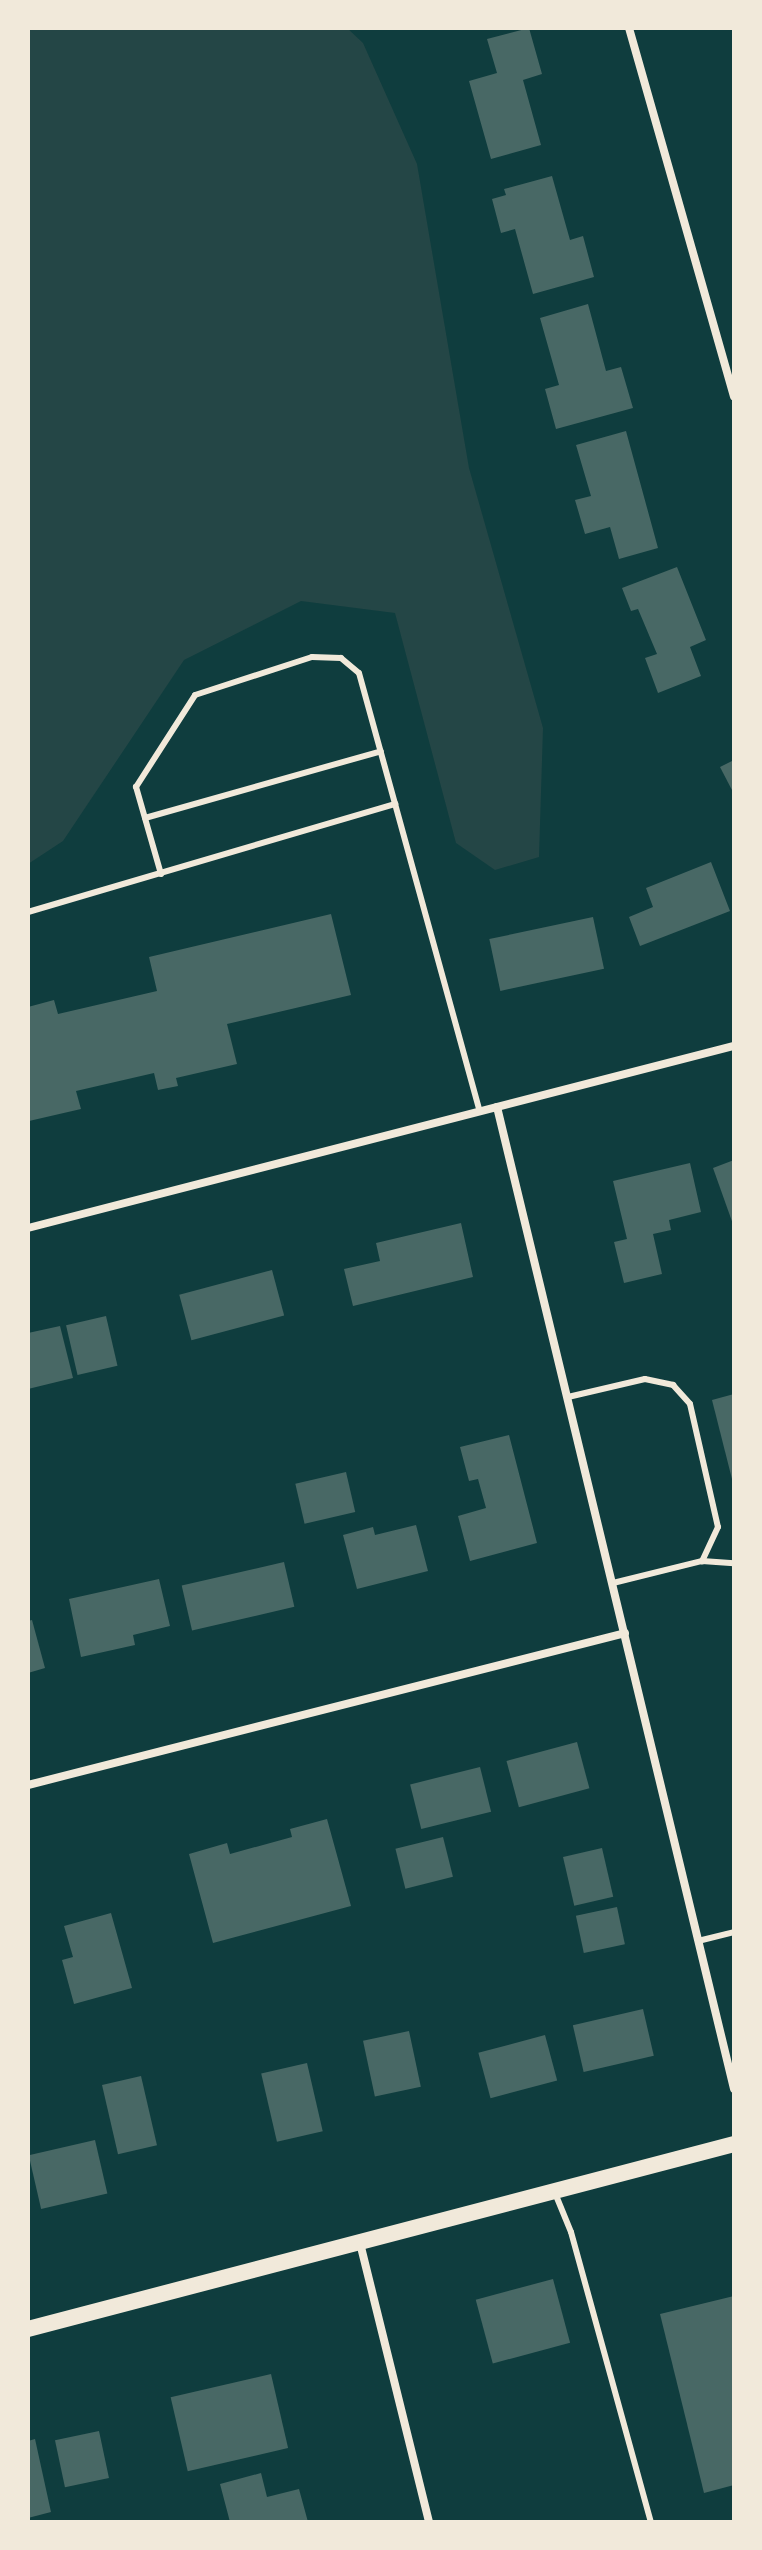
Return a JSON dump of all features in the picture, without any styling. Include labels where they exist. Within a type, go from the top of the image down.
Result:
[{"type":"main road","points":[[28,2329],[734,2144]]},
{"type":"street","points":[[629,28],[734,396]]},
{"type":"street","points":[[28,1228],[734,1046]]},
{"type":"street","points":[[497,1107],[734,2089]]},
{"type":"street","points":[[28,1785],[625,1633]]},
{"type":"street","points":[[360,2243],[429,2522]]},
{"type":"lane","points":[[161,874],[136,787],[195,695],[312,657],[341,658],[359,673],[480,1111]]},
{"type":"lane","points":[[145,818],[381,751]]},
{"type":"lane","points":[[28,912],[395,804]]},
{"type":"lane","points":[[568,1397],[645,1379],[673,1385],[690,1404],[718,1527],[702,1561]]},
{"type":"lane","points":[[613,1583],[702,1561],[734,1563]]},
{"type":"lane","points":[[698,1941],[734,1932]]},
{"type":"lane","points":[[555,2193],[571,2232],[651,2522]]},
{"type":"shaded area","points":[[28,28],[347,28],[363,43],[417,164],[469,468],[543,728],[539,857],[495,870],[456,843],[395,613],[301,601],[184,660],[63,841],[28,864]]},
{"type":"building","points":[[529,28],[542,74],[523,80],[541,145],[491,159],[469,81],[497,73],[487,39]]},
{"type":"building","points":[[552,176],[570,240],[583,236],[594,277],[533,294],[515,229],[501,233],[492,199],[506,195],[504,189]]},
{"type":"building","points":[[588,304],[606,371],[621,367],[633,408],[556,429],[545,389],[559,385],[540,318]]},
{"type":"building","points":[[626,431],[658,548],[619,559],[610,527],[585,534],[575,500],[591,496],[576,445]]},
{"type":"building","points":[[677,567],[706,640],[690,647],[701,676],[658,693],[645,658],[657,654],[638,609],[631,611],[622,588]]},
{"type":"building","points":[[734,760],[734,794],[720,767]]},
{"type":"building","points":[[711,862],[730,911],[640,946],[629,917],[653,907],[646,888]]},
{"type":"building","points":[[331,914],[351,995],[227,1024],[237,1064],[176,1078],[178,1086],[158,1090],[154,1073],[76,1091],[81,1109],[29,1121],[28,1007],[54,1000],[58,1014],[157,991],[149,957]]},
{"type":"building","points":[[593,917],[604,969],[500,991],[489,939]]},
{"type":"building","points":[[734,1160],[734,1227],[713,1168]]},
{"type":"building","points":[[690,1163],[701,1212],[669,1220],[671,1230],[653,1234],[662,1274],[624,1283],[614,1242],[627,1239],[613,1181]]},
{"type":"building","points":[[461,1223],[473,1277],[353,1306],[344,1269],[380,1261],[376,1243]]},
{"type":"building","points":[[272,1270],[284,1315],[191,1340],[179,1295]]},
{"type":"building","points":[[106,1316],[117,1366],[78,1375],[66,1325]]},
{"type":"building","points":[[60,1326],[73,1378],[28,1389],[28,1333]]},
{"type":"building","points":[[734,1394],[734,1483],[733,1483],[712,1400]]},
{"type":"building","points":[[509,1435],[537,1543],[470,1561],[458,1516],[486,1508],[478,1479],[469,1481],[460,1447]]},
{"type":"building","points":[[346,1472],[355,1512],[305,1524],[295,1484]]},
{"type":"building","points":[[416,1525],[428,1571],[357,1589],[343,1535],[373,1527],[375,1535]]},
{"type":"building","points":[[284,1562],[294,1607],[192,1630],[182,1586]]},
{"type":"building","points":[[159,1579],[170,1626],[133,1635],[135,1645],[81,1657],[69,1599]]},
{"type":"building","points":[[32,1620],[45,1668],[28,1673],[28,1621]]},
{"type":"building","points":[[577,1742],[589,1788],[519,1807],[506,1761]]},
{"type":"building","points":[[480,1767],[491,1812],[421,1829],[410,1784]]},
{"type":"building","points":[[327,1819],[351,1906],[213,1943],[189,1854],[227,1843],[230,1854],[292,1837],[290,1829]]},
{"type":"building","points":[[443,1837],[453,1877],[405,1889],[395,1849]]},
{"type":"building","points":[[602,1848],[613,1897],[574,1906],[563,1857]]},
{"type":"building","points":[[617,1907],[625,1944],[584,1953],[576,1916]]},
{"type":"building","points":[[111,1913],[132,1988],[74,2004],[62,1960],[73,1957],[64,1926]]},
{"type":"building","points":[[643,2009],[654,2056],[584,2072],[573,2025]]},
{"type":"building","points":[[409,2031],[421,2087],[375,2097],[363,2041]]},
{"type":"building","points":[[545,2035],[557,2080],[491,2098],[478,2053]]},
{"type":"building","points":[[307,2063],[323,2131],[277,2142],[261,2074]]},
{"type":"building","points":[[141,2076],[157,2145],[118,2154],[102,2085]]},
{"type":"building","points":[[95,2140],[107,2194],[41,2209],[29,2155]]},
{"type":"building","points":[[553,2279],[570,2343],[493,2363],[476,2300]]},
{"type":"building","points":[[734,2296],[734,2485],[704,2493],[660,2314]]},
{"type":"building","points":[[271,2374],[288,2448],[188,2471],[171,2397]]},
{"type":"building","points":[[99,2431],[109,2478],[65,2487],[55,2440]]},
{"type":"building","points":[[35,2439],[51,2512],[28,2518],[28,2441]]},
{"type":"building","points":[[261,2473],[267,2497],[299,2489],[308,2522],[230,2522],[220,2484]]}]
